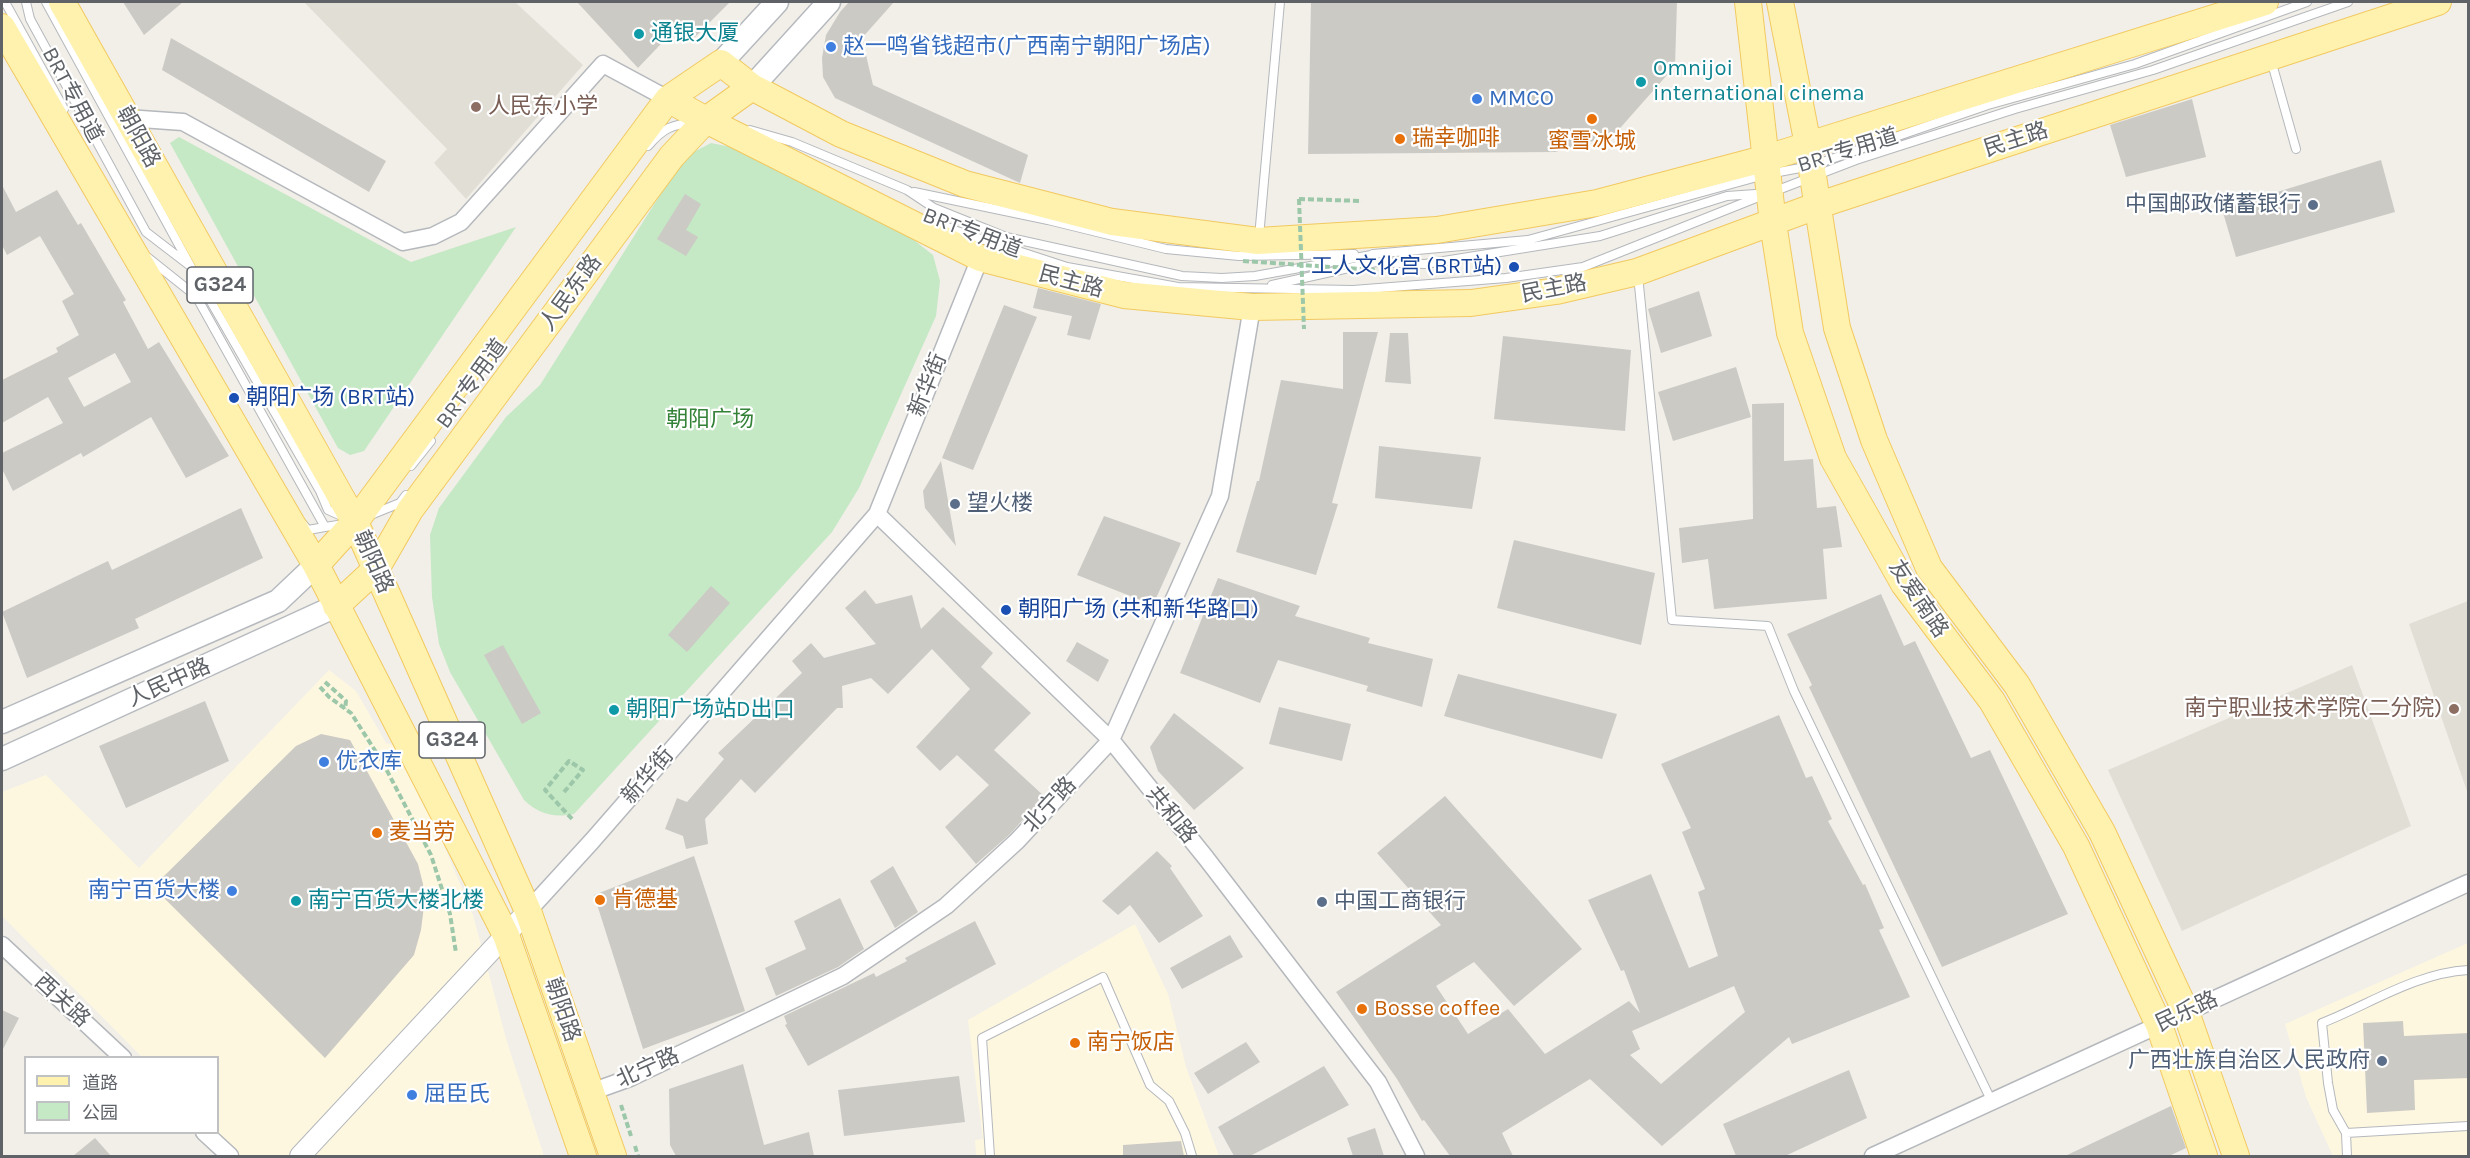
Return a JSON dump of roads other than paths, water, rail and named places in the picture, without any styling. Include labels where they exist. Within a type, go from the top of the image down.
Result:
[{"type":"main road","name":"朝阳路","points":[[62,2],[355,522],[528,911],[613,1156]]},
{"type":"main road","name":"人民东路","points":[[316,565],[355,522],[668,99],[721,63],[777,2]]},
{"type":"main road","name":"人民东路","points":[[336,606],[376,569],[410,510],[672,156],[706,120],[752,87],[829,2]]},
{"type":"main road","name":"友爱南路","points":[[1748,2],[1773,223],[1790,333],[1833,458],[1904,585],[1992,701],[2076,846],[2159,1025],[2204,1156]]},
{"type":"main road","name":"友爱南路","points":[[1780,2],[1810,163],[1837,328],[1874,440],[1929,568],[2017,685],[2102,832],[2186,1012],[2236,1156]]},
{"type":"main road","points":[[721,63],[752,87],[841,134],[964,184],[1112,222],[1258,241],[1448,228],[1768,175],[1810,163],[2265,2]]},
{"type":"main road","name":"民主路","points":[[668,99],[980,258],[1124,295],[1471,303],[1556,291],[1637,272],[1816,206],[2438,2]]},
{"type":"main road","name":"朝阳路","points":[[2,27],[316,565],[506,935],[583,1156]]},
{"type":"main road","name":"人民中路","points":[[2,722],[278,601],[316,565]]},
{"type":"main road","name":"人民中路","points":[[2,759],[336,606]]},
{"type":"street","points":[[127,118],[183,122],[403,243],[432,236],[461,222],[603,64],[668,99]]},
{"type":"street","name":"新华街","points":[[300,1156],[592,841],[877,514],[980,258]]},
{"type":"street","name":"北宁路","points":[[591,1092],[630,1078],[843,976],[946,906],[1017,841],[1111,740],[1220,496],[1253,298]]},
{"type":"street","name":"共和路","points":[[877,514],[1111,740],[1206,858],[1378,1082],[1416,1156]]},
{"type":"street","name":"民乐路","points":[[1873,1156],[2469,883]]},
{"type":"street","name":"西关路","points":[[2,945],[121,1056]]},
{"type":"street","points":[[206,1134],[230,1156]]},
{"type":"lane","name":"BRT专用道","points":[[5,2],[69,117]]},
{"type":"lane","name":"BRT专用道","points":[[26,2],[30,19],[146,232],[191,267]]},
{"type":"lane","name":"BRT专用道","points":[[45,2],[191,267],[320,490],[328,510],[355,522],[418,459],[439,430]]},
{"type":"lane","points":[[1258,241],[1280,2]]},
{"type":"lane","name":"BRT专用道","points":[[640,155],[661,131],[675,125],[706,120],[792,142],[907,190],[1048,220],[1166,249],[1239,256],[1377,254],[1528,240],[1768,175],[1988,105],[2135,64],[2307,2]]},
{"type":"lane","name":"BRT专用道","points":[[1810,163],[1856,160],[2015,109],[2153,70],[2348,2]]},
{"type":"lane","points":[[2270,57],[2296,149]]},
{"type":"lane","name":"BRT专用道","points":[[706,120],[766,142],[835,174]]},
{"type":"lane","points":[[666,149],[679,136],[706,120]]},
{"type":"lane","name":"BRT专用道","points":[[1253,298],[1376,262],[1425,264],[1600,236],[1727,196],[1768,175]]},
{"type":"lane","name":"BRT专用道","points":[[922,215],[954,230],[1067,267],[1253,298],[1506,278],[1583,267],[1768,175]]},
{"type":"lane","name":"BRT专用道","points":[[907,190],[934,208],[1006,237],[1182,276],[1222,278],[1255,276],[1377,254]]},
{"type":"lane","points":[[119,208],[277,492],[308,530],[355,522],[400,503],[412,487]]},
{"type":"lane","points":[[145,256],[196,296],[326,527]]},
{"type":"lane","points":[[1637,272],[1672,620],[1768,626],[1794,692],[1992,1102]]},
{"type":"lane","points":[[2347,1156],[2346,1133],[2333,1110],[2323,1048],[2322,1023],[2415,981],[2448,971],[2469,970]]},
{"type":"lane","points":[[990,1156],[982,1038],[1103,977],[1150,1085],[1169,1101],[1185,1133],[1192,1156]]},
{"type":"lane","points":[[2346,1133],[2469,1126]]},
{"type":"place","name":"通银大厦","points":[[639,34]]},
{"type":"place","name":"赵一鸣省钱超市(广西南宁朝阳广场店)","points":[[831,47]]},
{"type":"place","name":"Omnijoi international cinema","points":[[1641,82]]},
{"type":"place","name":"MMCO","points":[[1477,99]]},
{"type":"place","name":"人民东小学","points":[[476,107]]},
{"type":"place","name":"蜜雪冰城","points":[[1592,119]]},
{"type":"place","name":"瑞幸咖啡","points":[[1400,139]]},
{"type":"place","name":"中国邮政储蓄银行","points":[[2313,205]]},
{"type":"place","name":"工人文化宫 (BRT站)","points":[[1514,267]]},
{"type":"place","name":"朝阳广场 (BRT站)","points":[[234,398]]},
{"type":"place","name":"望火楼","points":[[955,504]]},
{"type":"place","name":"朝阳广场 (共和新华路口)","points":[[1006,610]]},
{"type":"place","name":"南宁职业技术学院(二分院)","points":[[2454,709]]},
{"type":"place","name":"朝阳广场站D出口","points":[[614,710]]},
{"type":"place","name":"优衣库","points":[[324,762]]},
{"type":"place","name":"麦当劳","points":[[377,833]]},
{"type":"place","name":"南宁百货大楼","points":[[232,891]]},
{"type":"place","name":"肯德基","points":[[600,900]]},
{"type":"place","name":"南宁百货大楼北楼","points":[[296,901]]},
{"type":"place","name":"中国工商银行","points":[[1322,902]]},
{"type":"place","name":"Bosse coffee","points":[[1362,1009]]},
{"type":"place","name":"南宁饭店","points":[[1075,1043]]},
{"type":"place","name":"广西壮族自治区人民政府","points":[[2382,1061]]},
{"type":"place","name":"屈臣氏","points":[[412,1095]]},
{"type":"park label","name":"朝阳广场","points":[[710,420]]}]
